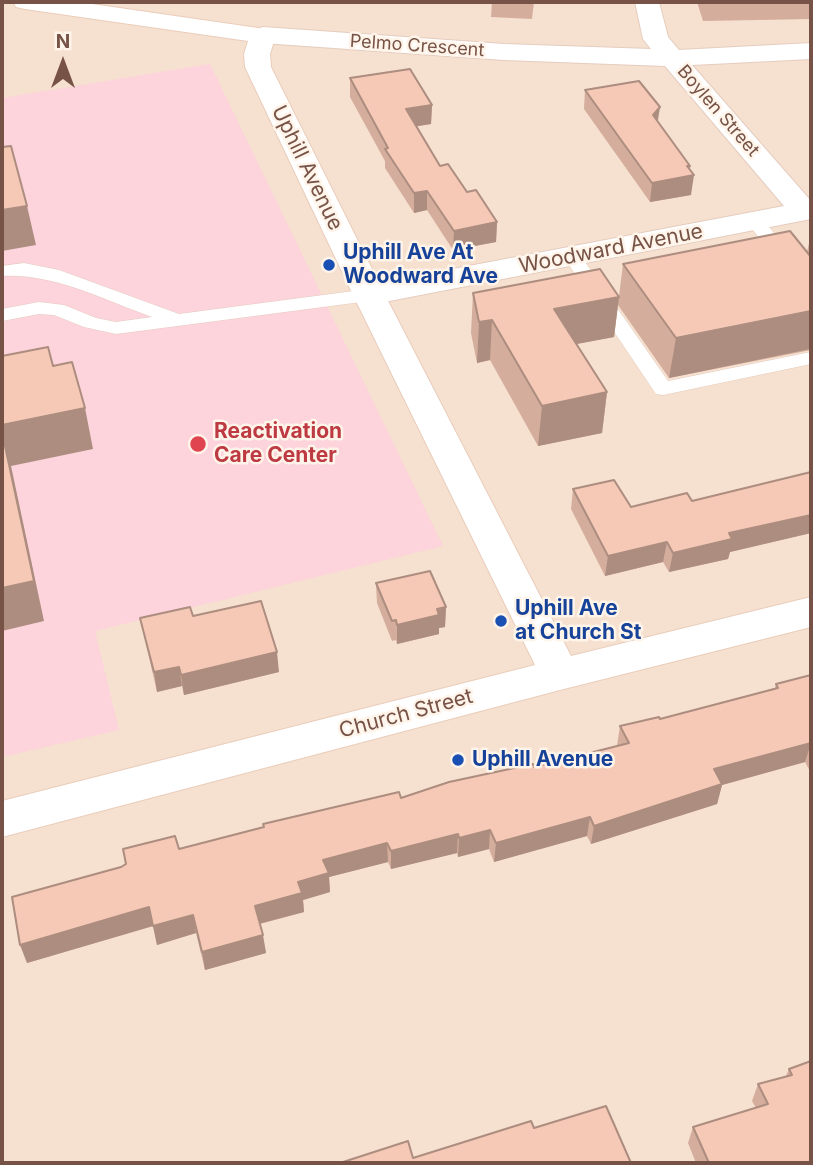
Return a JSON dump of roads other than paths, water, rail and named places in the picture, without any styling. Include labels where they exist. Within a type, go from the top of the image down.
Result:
[{"type":"street","name":"Pelmo Crescent","points":[[25,2],[263,35],[504,52],[672,58],[811,51]]},
{"type":"street","name":"Boylen Street","points":[[647,2],[656,39],[808,211]]},
{"type":"street","name":"Uphill Avenue","points":[[263,35],[257,54],[258,67],[369,295],[560,674]]},
{"type":"street","name":"Woodward Avenue","points":[[369,295],[808,211]]},
{"type":"street","name":"Church Street","points":[[2,819],[560,674],[811,612]]},
{"type":"lane","points":[[755,221],[811,291]]},
{"type":"lane","points":[[572,256],[663,389],[811,358]]},
{"type":"lane","points":[[2,271],[24,268],[52,274],[178,320]]},
{"type":"lane","points":[[2,315],[38,308],[57,309],[91,323],[116,328],[369,295]]},
{"type":"place","name":"Uphill Ave At Woodward Ave","points":[[329,265]]},
{"type":"place","name":"Reactivation Care Center","points":[[198,444]]},
{"type":"place","name":"Uphill Ave at Church St","points":[[501,621]]},
{"type":"place","name":"Uphill Avenue","points":[[458,760]]}]
